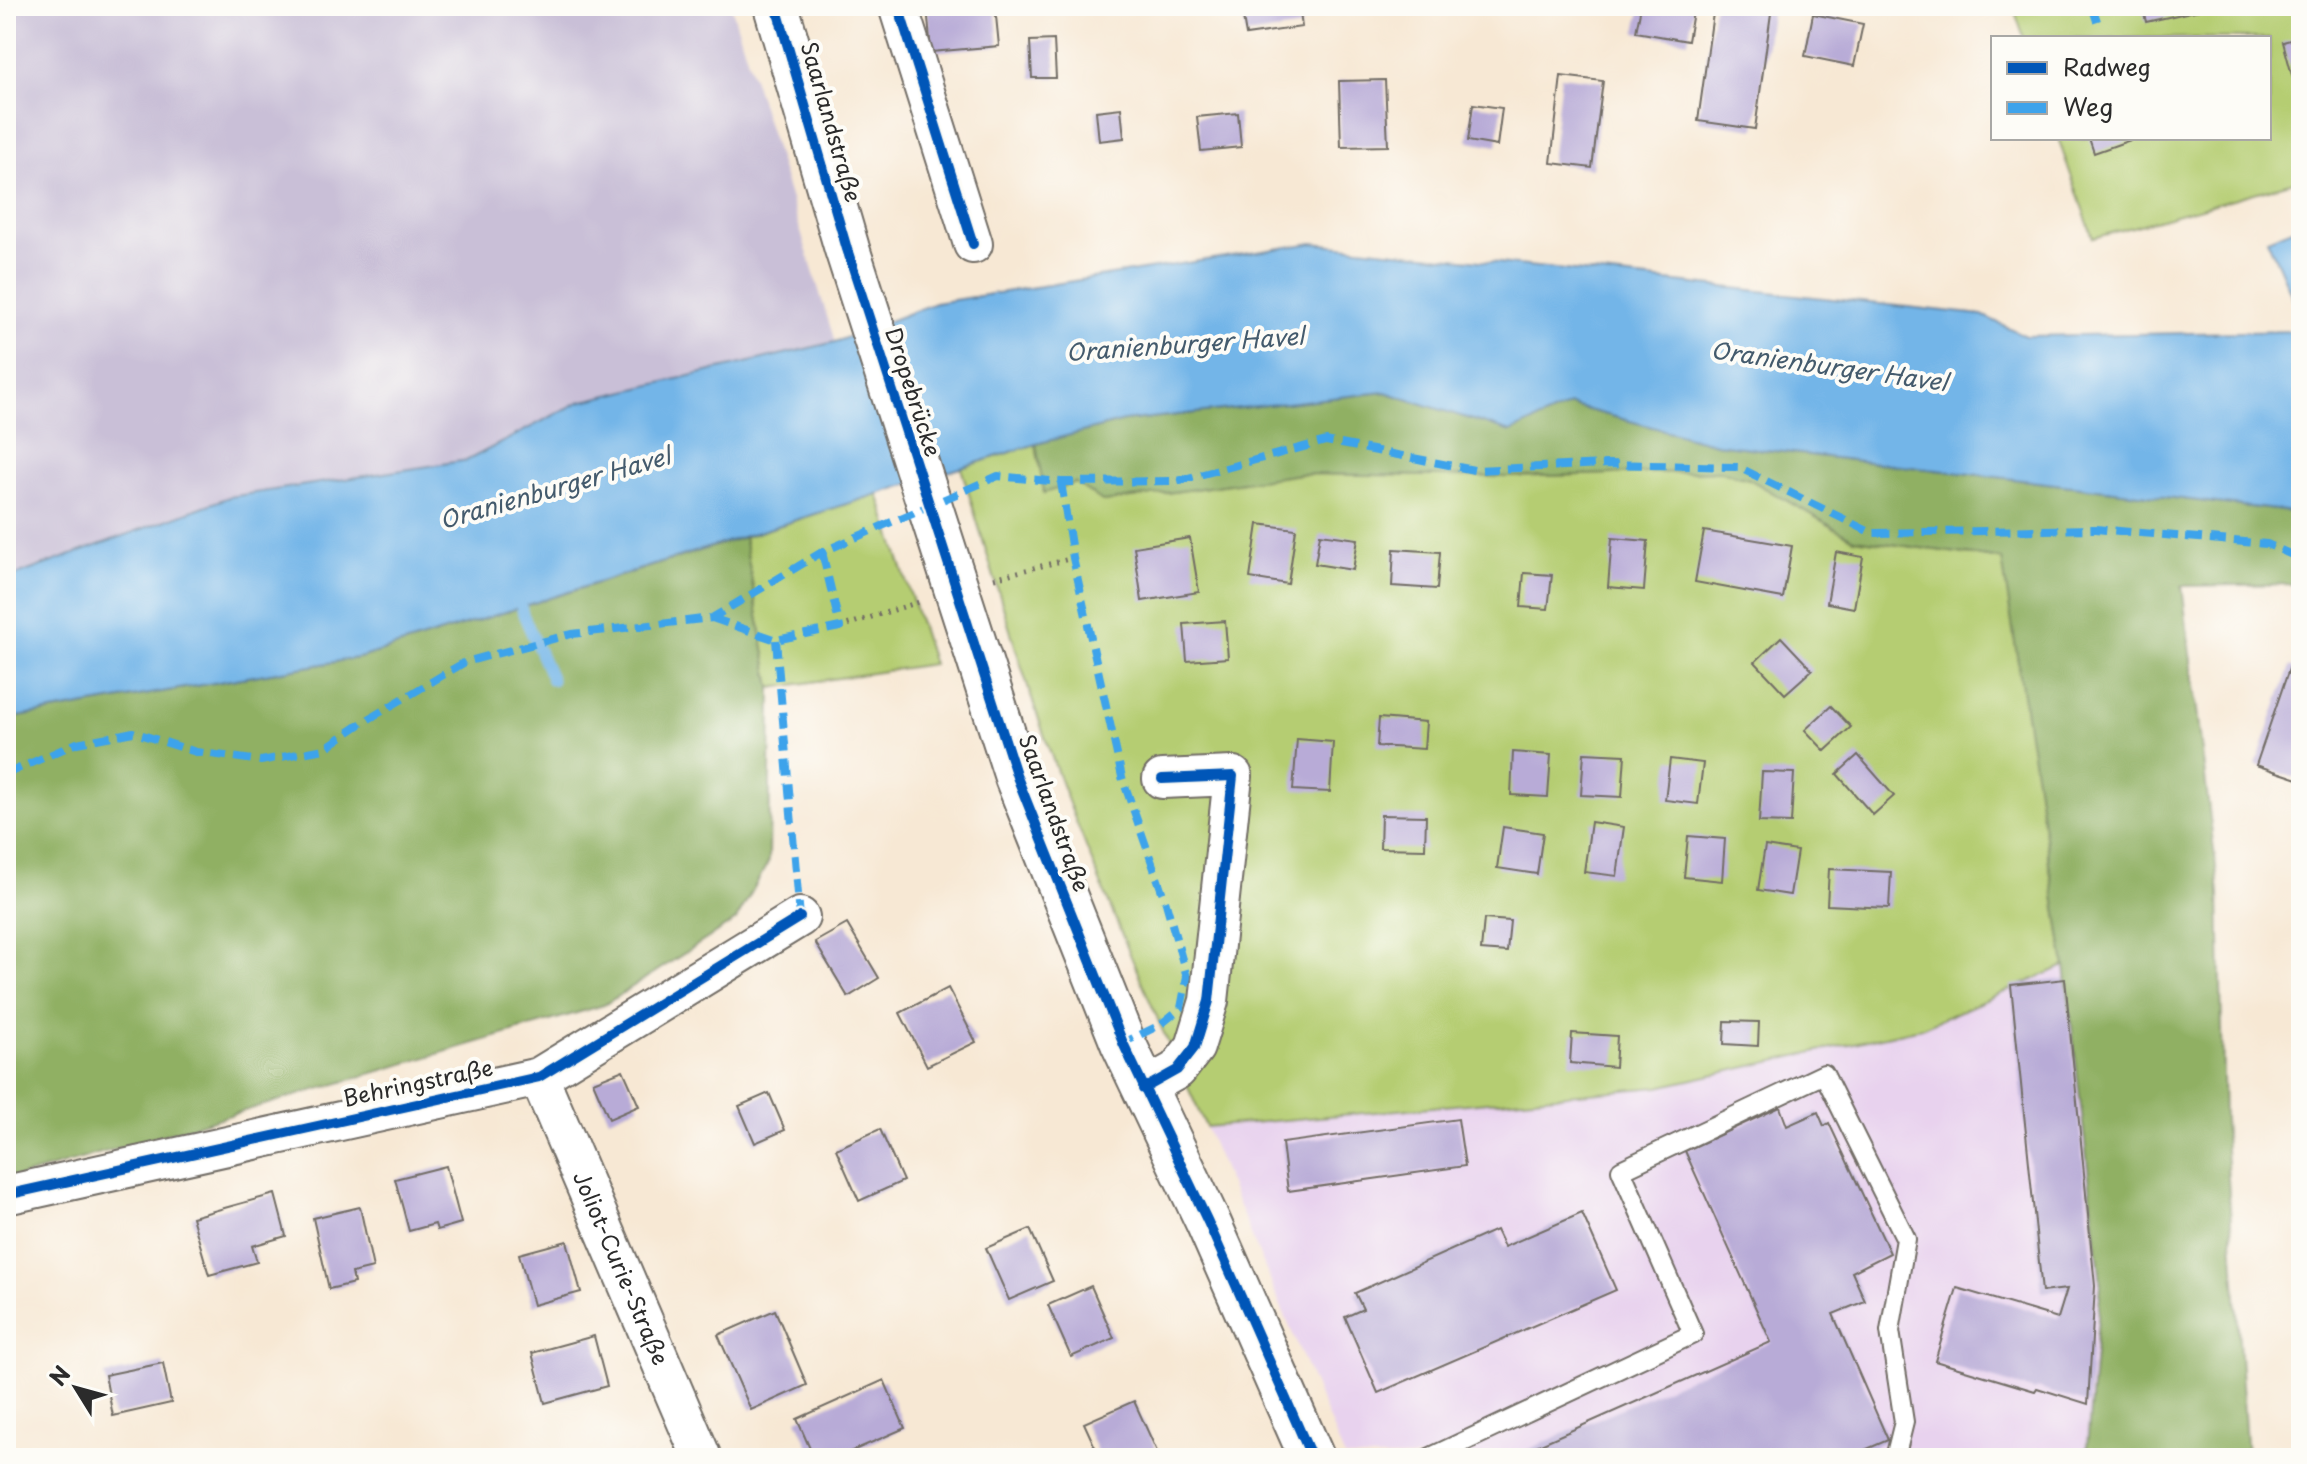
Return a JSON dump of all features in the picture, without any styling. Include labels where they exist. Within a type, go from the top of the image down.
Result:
[{"type":"street","name":"Saarlandstraße","points":[[776,6],[847,249]]},
{"type":"street","points":[[898,6],[973,244]]},
{"type":"street","name":"Dropebrücke","points":[[847,249],[942,546]]},
{"type":"street","name":"Saarlandstraße","points":[[942,546],[1017,777],[1089,961],[1143,1089],[1208,1222],[1312,1458]]},
{"type":"street","points":[[1143,1089],[1177,1070],[1195,1047],[1209,1001],[1233,776],[1162,779]]},
{"type":"street","name":"Behringstraße","points":[[6,1195],[539,1077],[800,917]]},
{"type":"street","name":"Joliot-Curie-Straße","points":[[539,1077],[702,1458]]},
{"type":"lane","points":[[1429,1458],[1693,1334],[1621,1170],[1824,1074],[1906,1239],[1890,1331],[1904,1422],[1895,1458]]},
{"type":"path","points":[[994,577],[1073,558]]},
{"type":"path","points":[[840,627],[914,603]]},
{"type":"shaded area","points":[[6,6],[731,6],[835,342],[579,402],[468,460],[229,497],[6,579]]},
{"type":"shaded area","points":[[2065,966],[2101,1284],[2086,1458],[1345,1458],[1206,1128],[1658,1087],[1921,1028]]},
{"type":"green space","points":[[2013,6],[2301,6],[2301,180],[2093,238],[2059,140],[2271,140],[2271,36],[2023,36]]},
{"type":"green space","points":[[1385,392],[1511,432],[1570,405],[1716,444],[2301,513],[2301,584],[2182,586],[2219,892],[2224,1120],[2247,1458],[2086,1458],[2101,1283],[2065,966],[2002,559],[1854,539],[1749,479],[1719,471],[1508,477],[1300,474],[1104,502],[1075,483],[1044,493],[1036,444],[1124,421]]},
{"type":"green space","points":[[1036,444],[1044,492],[1075,483],[1104,502],[1300,474],[1508,477],[1719,471],[1749,479],[1854,539],[2003,559],[2065,966],[1921,1028],[1658,1087],[1206,1127],[1136,969],[1055,767],[961,468]]},
{"type":"green space","points":[[878,494],[933,664],[771,688],[744,537]]},
{"type":"green space","points":[[744,537],[771,688],[769,861],[736,920],[604,1005],[6,1181],[6,719],[363,657]]},
{"type":"water","name":"Oranienburger Havel","points":[[2300,226],[2301,513],[1716,444],[1570,405],[1511,432],[1385,392],[1124,421],[1036,444],[363,657],[6,719],[6,579],[229,497],[468,460],[579,402],[835,342],[935,303],[1313,243],[1982,315],[2026,336],[2299,331],[2299,312],[2267,239]]},
{"type":"building","points":[[927,6],[995,6],[999,46],[931,52]]},
{"type":"building","points":[[1055,6],[1108,6],[1108,11],[1055,13]]},
{"type":"building","points":[[1241,6],[1299,6],[1302,27],[1246,35]]},
{"type":"building","points":[[1641,6],[1694,6],[1688,41],[1636,32]]},
{"type":"building","points":[[1714,6],[1772,6],[1755,129],[1698,121]]},
{"type":"building","points":[[2142,6],[2213,6],[2213,7],[2146,22]]},
{"type":"building","points":[[1813,14],[1863,24],[1854,66],[1805,56]]},
{"type":"building","points":[[2301,37],[2301,85],[2295,86],[2283,42]]},
{"type":"building","points":[[1054,40],[1056,78],[1032,78],[1030,41]]},
{"type":"building","points":[[1561,76],[1603,81],[1592,168],[1551,163]]},
{"type":"building","points":[[1385,80],[1388,146],[1341,147],[1339,81]]},
{"type":"building","points":[[1473,104],[1502,108],[1497,146],[1468,141]]},
{"type":"building","points":[[1121,108],[1124,138],[1099,141],[1096,111]]},
{"type":"building","points":[[1238,113],[1241,147],[1201,151],[1197,117]]},
{"type":"building","points":[[2090,140],[2130,140],[2094,153]]},
{"type":"building","points":[[1258,524],[1296,529],[1288,584],[1250,578]]},
{"type":"building","points":[[1704,531],[1792,546],[1783,598],[1695,582]]},
{"type":"building","points":[[1320,534],[1358,539],[1353,570],[1315,564]]},
{"type":"building","points":[[1190,538],[1199,592],[1142,601],[1134,547]]},
{"type":"building","points":[[1612,538],[1648,541],[1644,590],[1608,587]]},
{"type":"building","points":[[1394,549],[1440,552],[1437,589],[1392,586]]},
{"type":"building","points":[[1836,552],[1863,557],[1854,608],[1827,603]]},
{"type":"building","points":[[1524,573],[1552,575],[1548,609],[1521,607]]},
{"type":"building","points":[[1225,621],[1228,658],[1187,661],[1184,624]]},
{"type":"building","points":[[1781,637],[1812,670],[1785,694],[1755,662]]},
{"type":"building","points":[[2290,666],[2301,670],[2301,780],[2256,765]]},
{"type":"building","points":[[1831,706],[1851,727],[1825,751],[1805,730]]},
{"type":"building","points":[[1379,718],[1426,722],[1424,749],[1377,746]]},
{"type":"building","points":[[1297,739],[1333,742],[1330,792],[1293,790]]},
{"type":"building","points":[[1513,752],[1551,755],[1548,797],[1511,795]]},
{"type":"building","points":[[1584,753],[1625,755],[1622,797],[1581,795]]},
{"type":"building","points":[[1858,755],[1894,796],[1873,815],[1837,774]]},
{"type":"building","points":[[1670,759],[1703,763],[1698,804],[1665,800]]},
{"type":"building","points":[[1762,772],[1794,773],[1791,823],[1759,822]]},
{"type":"building","points":[[1381,815],[1426,816],[1425,849],[1380,848]]},
{"type":"building","points":[[1591,822],[1624,827],[1617,876],[1584,872]]},
{"type":"building","points":[[1503,827],[1543,833],[1537,874],[1497,868]]},
{"type":"building","points":[[1688,836],[1725,839],[1722,881],[1684,877]]},
{"type":"building","points":[[1765,846],[1797,851],[1790,895],[1758,890]]},
{"type":"building","points":[[1829,869],[1891,872],[1889,908],[1827,905]]},
{"type":"building","points":[[1484,919],[1510,921],[1507,952],[1481,950]]},
{"type":"building","points":[[847,924],[879,978],[848,997],[815,942]]},
{"type":"building","points":[[2065,979],[2095,1286],[2088,1404],[1935,1361],[1957,1288],[2058,1318],[2067,1289],[2042,1292],[2011,985]]},
{"type":"building","points":[[948,988],[976,1042],[927,1066],[900,1013]]},
{"type":"building","points":[[1725,1021],[1759,1022],[1758,1046],[1724,1044]]},
{"type":"building","points":[[1572,1033],[1617,1036],[1615,1067],[1570,1063]]},
{"type":"building","points":[[623,1070],[639,1106],[609,1119],[593,1082]]},
{"type":"building","points":[[769,1093],[785,1130],[755,1143],[739,1106]]},
{"type":"building","points":[[1780,1107],[1787,1126],[1818,1112],[1824,1126],[1829,1123],[1890,1253],[1852,1272],[1865,1301],[1833,1314],[1888,1440],[1846,1458],[1509,1458],[1771,1342],[1685,1151]]},
{"type":"building","points":[[1458,1119],[1465,1166],[1288,1191],[1282,1143]]},
{"type":"building","points":[[880,1129],[903,1181],[859,1201],[836,1149]]},
{"type":"building","points":[[446,1166],[461,1223],[437,1230],[435,1224],[409,1231],[395,1179]]},
{"type":"building","points":[[275,1194],[286,1236],[252,1246],[257,1262],[209,1275],[192,1217]]},
{"type":"building","points":[[360,1207],[373,1268],[352,1273],[354,1283],[329,1289],[313,1218]]},
{"type":"building","points":[[1582,1213],[1616,1290],[1378,1393],[1345,1317],[1363,1309],[1355,1293],[1496,1230],[1504,1247]]},
{"type":"building","points":[[1030,1229],[1053,1281],[1009,1300],[986,1248]]},
{"type":"building","points":[[567,1241],[581,1292],[533,1305],[519,1254]]},
{"type":"building","points":[[1091,1286],[1114,1338],[1071,1357],[1048,1305]]},
{"type":"building","points":[[775,1310],[807,1385],[751,1410],[718,1335]]},
{"type":"building","points":[[594,1336],[607,1386],[545,1403],[532,1353]]},
{"type":"building","points":[[163,1363],[171,1403],[113,1416],[105,1375]]},
{"type":"building","points":[[884,1380],[905,1428],[836,1458],[814,1458],[797,1419]]},
{"type":"building","points":[[1134,1401],[1160,1458],[1100,1458],[1084,1423]]},
{"type":"waterway","points":[[518,594],[523,614],[552,680]]},
{"type":"marked path","points":[[2092,6],[2099,27]]},
{"type":"marked path","points":[[6,774],[77,743],[133,732],[196,752],[261,761],[324,749],[465,662],[572,634],[712,618],[822,552],[998,476],[1061,482],[1177,481],[1326,441],[1474,470],[1607,464],[1738,467],[1872,533],[2096,529],[2267,544],[2301,559]]},
{"type":"marked path","points":[[1061,482],[1073,558],[1122,777],[1166,903],[1187,977],[1181,1008],[1160,1025],[1123,1043]]},
{"type":"marked path","points":[[712,618],[776,640],[840,627],[822,552]]},
{"type":"marked path","points":[[776,640],[800,917]]},
{"type":"cycle path","points":[[776,6],[847,249],[1017,777],[1123,1043],[1208,1222],[1312,1458]]},
{"type":"cycle path","points":[[898,6],[973,244]]},
{"type":"cycle path","points":[[1143,1089],[1177,1070],[1195,1047],[1209,1001],[1233,776],[1162,779]]},
{"type":"cycle path","points":[[6,1195],[539,1077],[800,917]]}]
